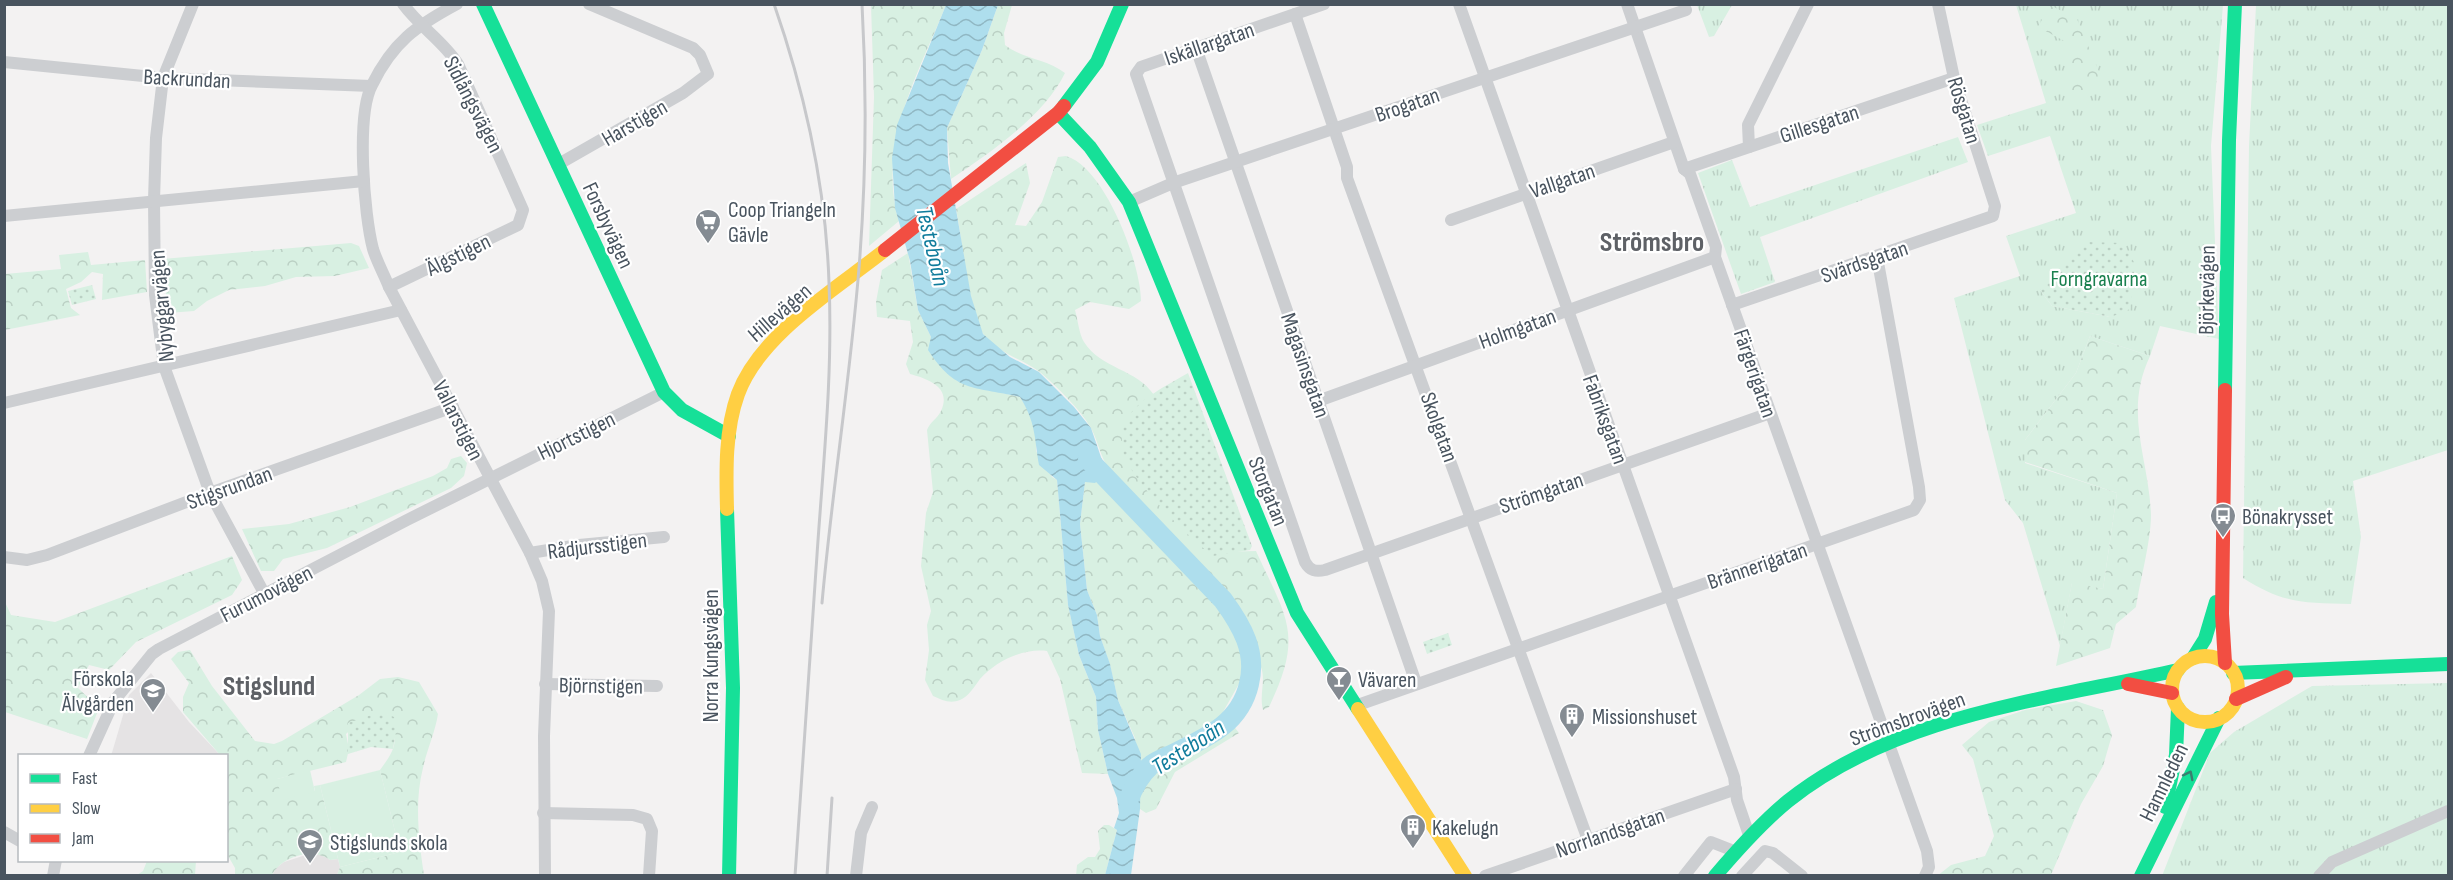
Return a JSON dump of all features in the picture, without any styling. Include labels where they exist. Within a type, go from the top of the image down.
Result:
[{"type":"street","name":"Nybyggarvägen","points":[[193,4],[163,78],[156,138],[155,295],[164,366],[210,493],[264,593]]},
{"type":"street","name":"Sidlångsvägen","points":[[403,4],[418,25],[450,51],[458,64],[519,196],[522,216]]},
{"type":"street","name":"Vallarstigen","points":[[457,4],[418,25],[405,36],[371,86],[365,114],[364,181],[373,249],[389,287],[488,478],[530,553],[542,581],[549,611],[545,684],[543,813],[545,876]]},
{"type":"street","name":"Forsbyvägen","points":[[483,4],[664,392],[682,410],[729,436]]},
{"type":"street","name":"Harstigen","points":[[557,165],[683,93],[708,74],[700,55],[693,48],[589,4]]},
{"type":"street","points":[[1058,112],[1097,62],[1122,4]]},
{"type":"street","name":"Iskällargatan","points":[[1173,183],[1136,78],[1137,70],[1324,4]]},
{"type":"street","name":"Fabriksgatan","points":[[1459,4],[1734,777],[1749,835]]},
{"type":"street","name":"Färgerigatan","points":[[1627,4],[1674,142],[1684,169],[1690,174],[1716,247],[1715,257],[1927,850],[1929,862],[1925,876]]},
{"type":"street","points":[[1749,147],[1748,124],[1808,4]]},
{"type":"street","name":"Rösgatan","points":[[1938,4],[1954,78],[1995,206],[1995,214]]},
{"type":"street","name":"Björkevägen","points":[[2229,668],[2222,577],[2229,140],[2235,4]]},
{"type":"street","name":"Brogatan","points":[[1129,201],[1173,183],[1686,10]]},
{"type":"street","name":"Skolgatan","points":[[1294,15],[1334,129],[1351,189],[1411,356],[1417,365],[1588,840]]},
{"type":"street","name":"Magasinsgatan","points":[[1196,48],[1416,683]]},
{"type":"street","name":"Backrundan","points":[[4,62],[163,78],[371,86]]},
{"type":"street","name":"Gillesgatan","points":[[1684,169],[1954,78]]},
{"type":"street","name":"Hillevägen","points":[[729,436],[735,403],[745,379],[759,355],[784,330],[1058,112]]},
{"type":"street","name":"Storgatan","points":[[1058,112],[1090,147],[1129,201],[1297,613],[1465,876]]},
{"type":"street","name":"Vallgatan","points":[[1451,220],[1674,142]]},
{"type":"street","points":[[4,216],[364,181]]},
{"type":"street","name":"Strömgatan","points":[[1173,183],[1305,562],[1313,570],[1325,570],[1770,413]]},
{"type":"street","name":"Svärdsgatan","points":[[1732,305],[1987,220],[1995,214]]},
{"type":"street","name":"Älgstigen","points":[[389,287],[518,225],[522,216]]},
{"type":"street","name":"Holmgatan","points":[[1318,400],[1715,257]]},
{"type":"street","name":"Brännerigatan","points":[[1355,706],[1669,594],[1909,513],[1919,505],[1920,500],[1877,257]]},
{"type":"street","points":[[4,403],[401,309]]},
{"type":"street","name":"Hjortstigen","points":[[488,478],[664,392]]},
{"type":"street","name":"Stigsrundan","points":[[4,557],[27,560],[47,555],[210,493],[453,407]]},
{"type":"street","name":"Norra Kungsvägen","points":[[729,436],[732,627],[729,876]]},
{"type":"street","name":"Furumovägen","points":[[90,754],[114,700],[152,654],[264,593],[488,478]]},
{"type":"street","name":"Rådjursstigen","points":[[530,553],[579,545],[664,537]]},
{"type":"street","name":"Björkevägen","points":[[2193,658],[2205,639],[2222,577]]},
{"type":"street","points":[[2229,668],[2237,686],[2236,699],[2231,708],[2219,718],[2199,721],[2184,715],[2178,708],[2172,693],[2173,680],[2178,670],[2193,658],[2210,656],[2229,668],[2316,669],[2448,664]]},
{"type":"street","points":[[2236,699],[2282,678],[2316,669]]},
{"type":"street","name":"Strömsbrovägen","points":[[1714,876],[1749,835],[1814,781],[1888,743],[2002,706],[2178,670]]},
{"type":"street","name":"Strömsbrovägen","points":[[2123,683],[2172,693]]},
{"type":"street","name":"Björnstigen","points":[[545,684],[657,686]]},
{"type":"street","name":"Hamnleden","points":[[2143,871],[2162,819],[2173,772],[2178,708]]},
{"type":"street","name":"Hamnleden","points":[[2143,871],[2219,718]]},
{"type":"street","name":"Norrlandsgatan","points":[[1485,876],[1736,789]]},
{"type":"street","points":[[856,876],[861,833],[872,807]]},
{"type":"street","points":[[2319,876],[2332,862],[2448,811]]},
{"type":"street","points":[[543,813],[633,815],[646,819],[652,831],[649,876]]},
{"type":"street","points":[[4,832],[18,840]]},
{"type":"street","points":[[1684,876],[1711,842],[1734,852]]},
{"type":"street","points":[[1742,876],[1761,853],[1768,850],[1802,876]]},
{"type":"shaded area","name":"Förskola Älvgården","points":[[151,673],[189,722],[219,754],[112,754],[129,695]]},
{"type":"shaded area","name":"Stigslunds skola","points":[[309,854],[323,855],[330,860],[338,859],[340,867],[337,875],[272,876],[276,868],[284,862]]},
{"type":"green space","points":[[871,5],[946,5],[913,84],[897,137],[893,164],[894,192],[899,221],[869,246],[874,97]]},
{"type":"green space","points":[[998,5],[1012,5],[1004,33],[1005,45],[1065,73],[1044,104],[1015,132],[951,179],[947,128],[982,50]]},
{"type":"green space","points":[[1697,5],[1732,5],[1714,36],[1709,37]]},
{"type":"green space","points":[[2016,5],[2223,5],[2211,146],[2219,339],[2160,326],[2150,356],[2090,336],[2076,373],[2025,440],[2025,463],[2117,493],[2103,589],[2072,583],[2060,646],[2023,523],[2005,500],[1954,298],[2020,276],[2006,236],[2076,213],[2050,136],[1988,156],[1977,125],[2046,103]],"holes":[[[2040,290],[2111,317],[2052,306]]]},
{"type":"green space","points":[[2050,5],[2077,19],[2104,84],[2071,96],[2070,44],[2038,27]]},
{"type":"green space","points":[[2256,5],[2448,5],[2448,450],[2353,481],[2361,537],[2351,604],[2295,600],[2271,593],[2243,578],[2249,146]]},
{"type":"green space","points":[[1958,137],[1968,162],[1760,237],[1775,282],[1741,294],[1698,173],[1732,160],[1750,207]]},
{"type":"green space","points":[[1066,156],[1080,164],[1094,178],[1107,197],[1128,242],[1135,264],[1141,301],[1129,309],[1090,302],[1075,310],[1082,339],[1100,358],[1147,386],[1154,395],[1219,552],[1256,551],[1283,611],[1287,627],[1286,661],[1269,707],[1263,710],[1261,667],[1249,666],[1223,712],[1239,733],[1175,772],[1156,809],[1146,813],[1140,809],[1135,738],[1118,700],[1100,636],[1097,615],[1087,590],[1080,524],[1085,481],[1109,469],[1091,428],[1068,399],[1041,373],[1004,352],[984,335],[970,293],[956,209],[1026,163],[1030,183],[1015,225],[1026,226],[1042,202],[1058,157]]},
{"type":"green space","name":"Forngravarna","points":[[2084,242],[2123,243],[2135,264],[2130,309],[2111,317],[2052,306],[2040,290]]},
{"type":"green space","points":[[351,243],[359,246],[369,268],[335,276],[296,277],[265,286],[229,290],[207,301],[194,311],[168,313],[162,259]]},
{"type":"green space","points":[[88,252],[91,265],[145,260],[147,292],[102,300],[103,274],[92,272],[81,282],[66,289],[71,308],[80,315],[5,330],[5,274],[61,269],[59,255]]},
{"type":"green space","points":[[908,253],[918,310],[931,337],[989,390],[1020,397],[1030,413],[1036,435],[1036,451],[1052,477],[1057,480],[1068,605],[1079,655],[1096,697],[1098,730],[1108,774],[1082,773],[1060,679],[1047,651],[1019,654],[1002,661],[986,673],[966,696],[953,702],[933,696],[925,680],[929,650],[927,625],[931,611],[921,566],[926,513],[933,492],[927,430],[938,416],[944,403],[941,390],[936,385],[910,374],[906,364],[913,342],[910,321],[877,317],[876,302],[882,270]]},
{"type":"green space","points":[[92,285],[96,299],[72,305],[68,291]]},
{"type":"green space","points":[[2090,336],[2150,356],[2138,397],[2138,416],[2151,525],[2136,607],[2116,624],[2110,648],[2056,666],[2072,582],[2103,589],[2117,493],[2025,462],[2025,440],[2076,373]]},
{"type":"green space","points":[[1188,373],[1252,546],[1250,550],[1213,556],[1154,500],[1124,457],[1123,429],[1131,412],[1154,393]]},
{"type":"green space","points":[[461,456],[467,463],[464,476],[451,488],[327,548],[283,559],[274,571],[261,571],[242,529],[289,524],[350,507],[433,476],[447,468],[451,459]]},
{"type":"green space","points":[[232,556],[242,580],[232,595],[136,642],[109,670],[89,665],[78,688],[99,708],[87,739],[5,712],[5,602],[11,615],[55,622]]},
{"type":"green space","points":[[1448,633],[1452,645],[1427,654],[1423,642]]},
{"type":"green space","points":[[190,650],[212,686],[255,741],[274,744],[359,695],[380,679],[398,677],[419,682],[438,714],[420,781],[419,836],[424,875],[337,875],[340,867],[400,852],[380,770],[393,749],[395,737],[387,714],[380,714],[360,722],[346,734],[349,749],[346,762],[277,779],[315,791],[314,786],[320,785],[338,859],[330,860],[323,856],[307,854],[282,863],[272,875],[235,875],[235,868],[228,856],[228,754],[219,754],[183,712],[183,697],[189,683],[171,659],[178,652]]},
{"type":"green space","points":[[2448,683],[2448,875],[2162,876],[2210,753],[2234,732],[2312,686]]},
{"type":"green space","points":[[2076,701],[2103,710],[2112,735],[2103,766],[2081,804],[2051,875],[1937,876],[1951,865],[1985,856],[1994,836],[1973,759],[1962,745],[1989,722],[2025,710]]},
{"type":"green space","points":[[374,714],[387,714],[394,717],[397,726],[393,749],[371,747],[348,754],[348,723]]},
{"type":"green space","points":[[310,770],[315,792],[282,800],[277,779]]},
{"type":"green space","points":[[380,770],[400,852],[340,867],[320,785]]},
{"type":"green space","points":[[1104,825],[1117,830],[1105,875],[1076,876],[1077,865],[1088,857],[1095,857],[1100,849],[1098,831]]},
{"type":"green space","points":[[147,862],[196,862],[195,875],[137,875],[143,871]]},
{"type":"water","points":[[946,5],[998,5],[982,50],[947,128],[948,163],[971,296],[983,334],[1010,357],[1039,372],[1074,407],[1091,428],[1102,460],[1109,470],[1095,483],[1085,482],[1080,524],[1087,590],[1097,615],[1100,636],[1110,664],[1118,700],[1141,754],[1140,809],[1131,875],[1105,875],[1119,813],[1098,730],[1096,697],[1079,655],[1068,605],[1057,480],[1039,465],[1032,422],[1020,397],[978,389],[957,381],[938,364],[928,350],[931,337],[918,310],[910,261],[895,208],[892,158],[897,125]]},
{"type":"waterway","name":"Testeboån","points":[[1088,459],[1223,600],[1242,630],[1251,661],[1245,698],[1230,719],[1211,734],[1150,766],[1137,782],[1128,801]]},
{"type":"railway","points":[[774,4],[795,72],[812,142],[824,213],[830,317],[827,419],[795,876]]},
{"type":"railway","points":[[822,603],[851,352],[861,235],[865,136],[862,4]]},
{"type":"railway","points":[[827,876],[832,798]]},
{"type":"traffic: fast","points":[[483,4],[664,392],[682,410],[729,436]]},
{"type":"traffic: fast","points":[[1064,106],[1097,62],[1122,4]]},
{"type":"traffic: fast","points":[[2225,390],[2229,140],[2235,4]]},
{"type":"traffic: fast","points":[[1058,113],[1090,147],[1129,202],[1297,613],[1358,709]]},
{"type":"traffic: fast","points":[[727,509],[733,688],[729,876]]},
{"type":"traffic: fast","points":[[2193,658],[2205,639],[2216,602]]},
{"type":"traffic: fast","points":[[2233,673],[2448,664]]},
{"type":"traffic: fast","points":[[1715,876],[1768,818],[1788,801],[1831,772],[1876,748],[1925,729],[1975,714],[2178,670]]},
{"type":"traffic: fast","points":[[2165,807],[2176,755],[2178,708]]},
{"type":"traffic: fast","points":[[2141,876],[2219,718]]},
{"type":"traffic: slow","points":[[727,509],[727,465],[731,422],[738,394],[749,372],[763,352],[801,314],[885,250]]},
{"type":"traffic: slow","points":[[2205,656],[2217,659],[2228,666],[2235,677],[2238,689],[2235,701],[2228,712],[2217,719],[2205,722],[2193,719],[2182,712],[2175,701],[2172,689],[2175,677],[2182,666],[2193,659],[2205,656]]},
{"type":"traffic: slow","points":[[1358,709],[1465,876]]},
{"type":"traffic: jam","points":[[885,250],[1064,106]]},
{"type":"traffic: jam","points":[[2225,390],[2222,614],[2225,663]]},
{"type":"traffic: jam","points":[[2236,699],[2286,677]]},
{"type":"traffic: jam","points":[[2128,684],[2172,693]]},
{"type":"place","name":"Coop Triangeln Gävle","points":[[708,245]]},
{"type":"place","name":"Bönakrysset","points":[[2223,539]]},
{"type":"place","name":"Vävaren","points":[[1339,702]]},
{"type":"place","name":"Förskola Älvgården","points":[[153,714]]},
{"type":"place","name":"Missionshuset","points":[[1572,739]]},
{"type":"place","name":"Kakelugn","points":[[1413,850]]},
{"type":"place","name":"Stigslunds skola","points":[[310,865]]},
{"type":"district","name":"Strömsbro","points":[[1652,241]]},
{"type":"district","name":"Stigslund","points":[[269,685]]}]
